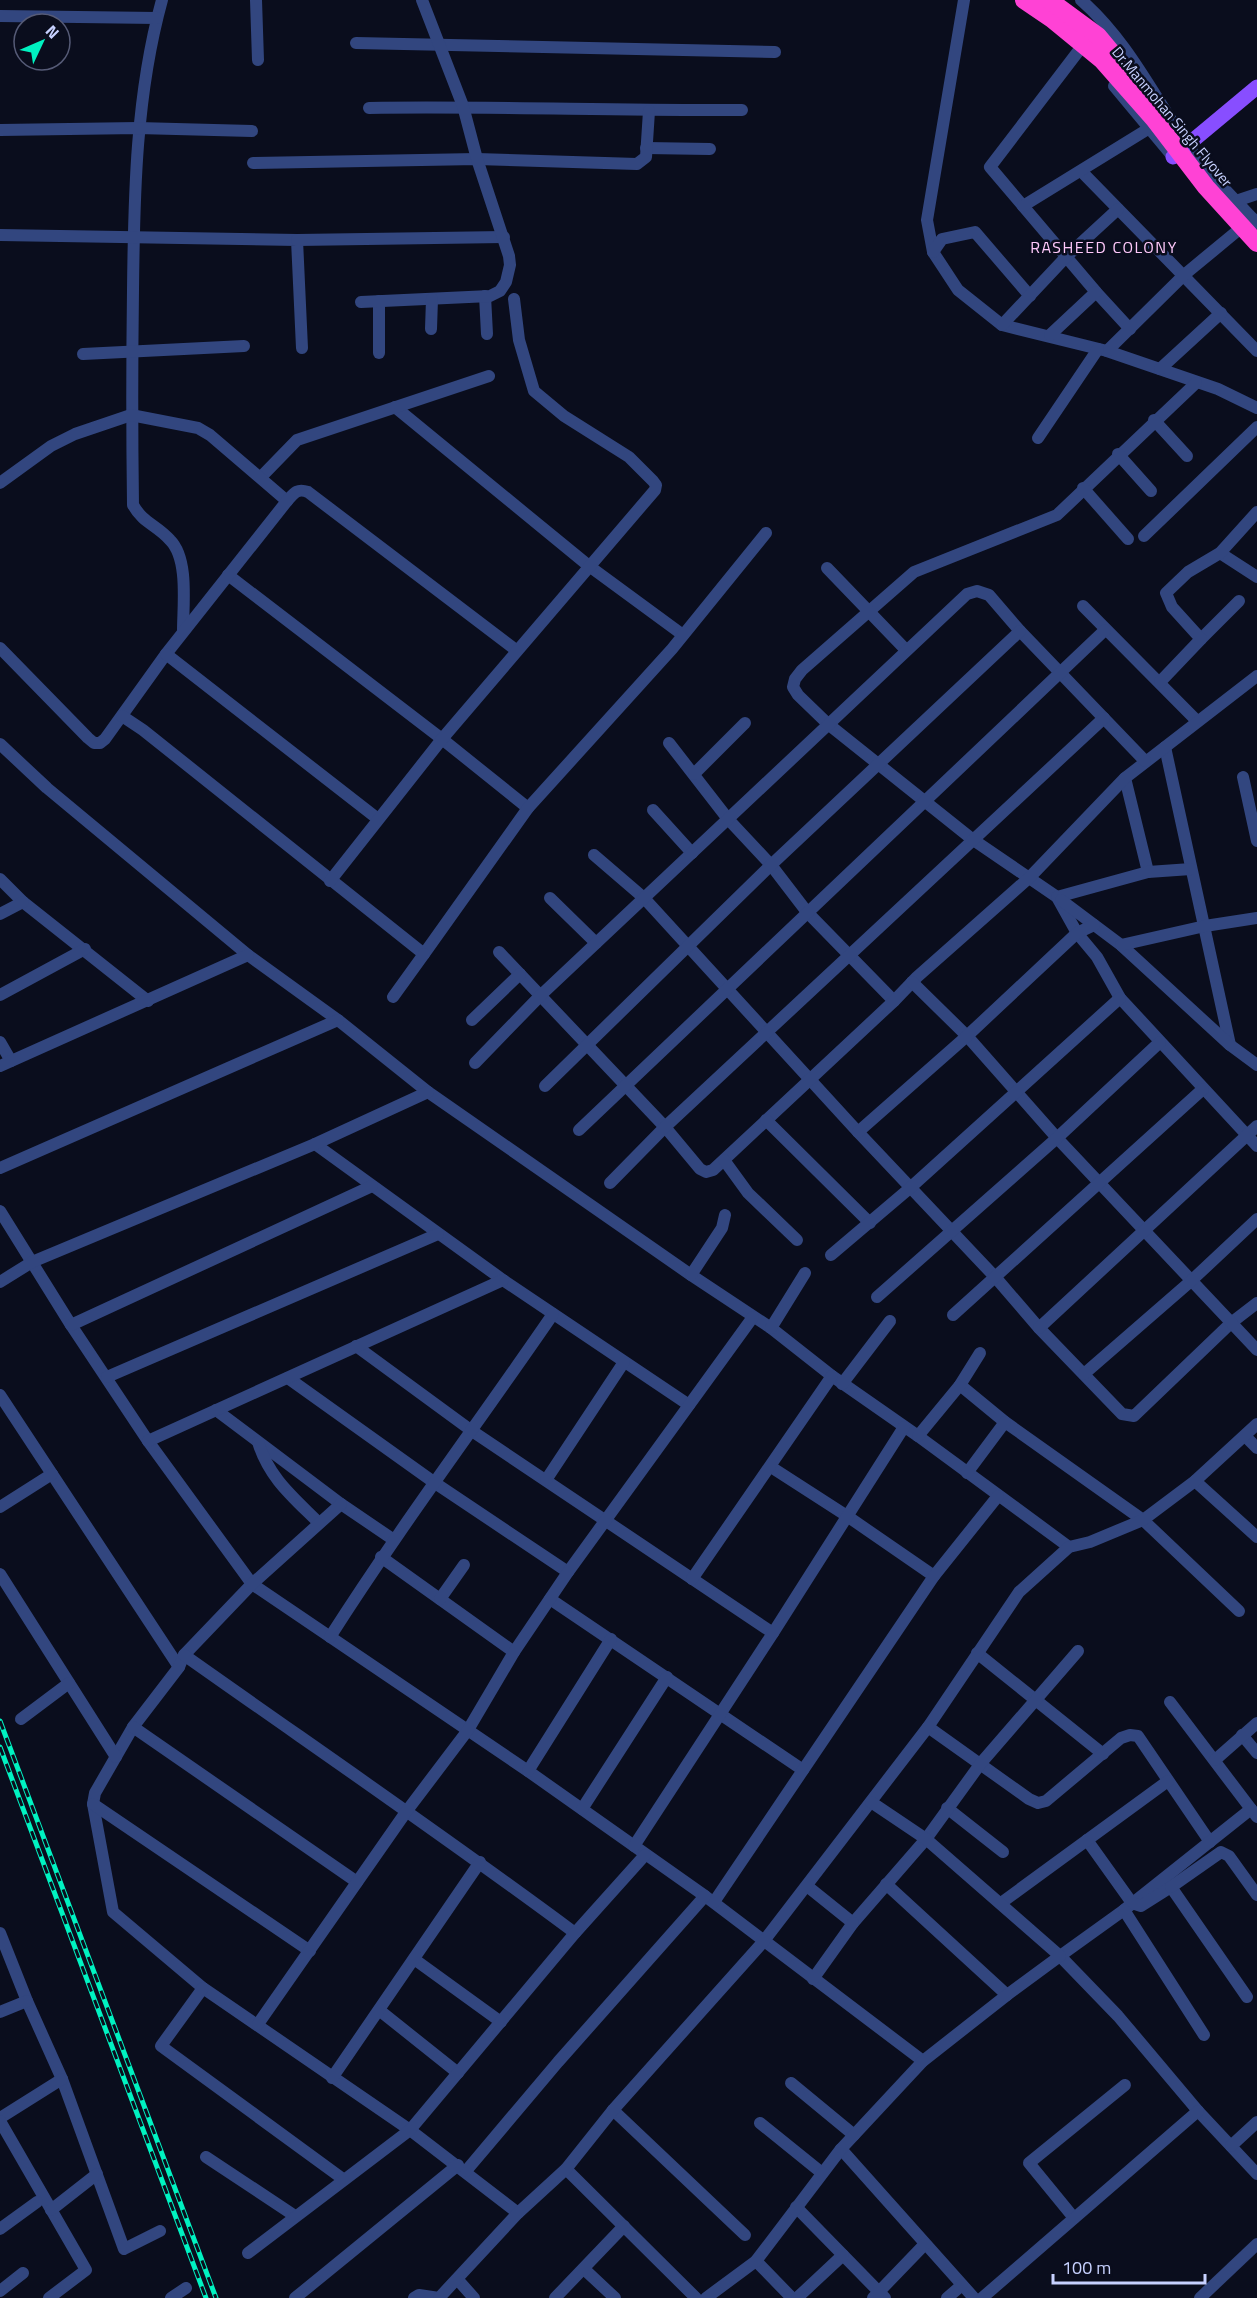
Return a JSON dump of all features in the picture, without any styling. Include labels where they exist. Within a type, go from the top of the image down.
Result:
[{"type":"highway","name":"Dr.Manmohan Singh Flyover","points":[[1024,0],[1052,19],[1102,60],[1154,119],[1206,187],[1257,243]]},
{"type":"highway","name":"Dr.Manmohan Singh Flyover","points":[[1049,0],[1098,36],[1140,86],[1231,205],[1257,232]]},
{"type":"main road","points":[[1173,157],[1256,91]]},
{"type":"street","points":[[162,0],[138,128],[134,237],[133,505],[139,516],[172,542],[178,553],[183,566],[183,631]]},
{"type":"street","points":[[256,0],[258,60]]},
{"type":"street","points":[[361,302],[485,296],[500,291],[506,282],[510,265],[504,237],[477,159],[463,106],[422,0]]},
{"type":"street","points":[[964,0],[927,220],[933,252],[958,290],[1002,325],[1050,335],[1102,350],[1218,390],[1257,408]]},
{"type":"street","points":[[1016,0],[1061,32],[1080,49],[1105,75],[1236,232],[1257,250]]},
{"type":"street","points":[[1081,0],[1136,63],[1188,145],[1257,223]]},
{"type":"street","points":[[0,16],[157,18]]},
{"type":"street","points":[[356,44],[775,52]]},
{"type":"street","points":[[1080,49],[990,167],[1130,329]]},
{"type":"street","points":[[369,108],[463,106],[649,111],[742,110]]},
{"type":"street","points":[[253,163],[477,159],[637,164],[646,157],[649,111]]},
{"type":"street","points":[[0,130],[138,128],[252,131]]},
{"type":"street","points":[[1023,206],[1148,129]]},
{"type":"street","points":[[646,148],[710,149]]},
{"type":"street","points":[[1081,171],[1257,351]]},
{"type":"street","points":[[1236,201],[1257,195]]},
{"type":"street","points":[[1002,325],[1067,256],[1118,209]]},
{"type":"street","points":[[933,252],[942,239],[975,232],[1030,296]]},
{"type":"street","points":[[1038,438],[1102,350],[1130,329],[1184,275],[1236,232]]},
{"type":"street","points":[[0,235],[297,240],[504,237]]},
{"type":"street","points":[[297,240],[302,348]]},
{"type":"street","points":[[1050,335],[1096,292]]},
{"type":"street","points":[[485,296],[487,334]]},
{"type":"street","points":[[431,329],[432,299]]},
{"type":"street","points":[[330,881],[442,739],[655,490],[656,485],[629,457],[564,416],[534,391],[519,340],[514,299]]},
{"type":"street","points":[[379,301],[379,353]]},
{"type":"street","points":[[1160,369],[1221,313]]},
{"type":"street","points":[[83,354],[244,346]]},
{"type":"street","points":[[261,477],[297,440],[489,376]]},
{"type":"street","points":[[1196,383],[1154,420],[1057,515],[914,572],[795,679],[793,687],[798,695],[828,724],[972,839],[1030,877],[1121,945],[1230,1045],[1257,1065]]},
{"type":"street","points":[[395,407],[589,566],[683,635]]},
{"type":"street","points":[[0,483],[51,446],[75,434],[132,415],[198,428],[217,440],[287,501]]},
{"type":"street","points":[[1154,420],[1187,456]]},
{"type":"street","points":[[1144,536],[1257,427]]},
{"type":"street","points":[[1119,454],[1151,491]]},
{"type":"street","points":[[1083,488],[1128,539]]},
{"type":"street","points":[[0,648],[94,743],[100,743],[183,631],[287,501],[301,489],[516,650]]},
{"type":"street","points":[[1201,639],[1172,608],[1166,593],[1188,572],[1220,553],[1257,512]]},
{"type":"street","points":[[393,997],[528,808],[683,635],[766,533]]},
{"type":"street","points":[[1220,553],[1257,577]]},
{"type":"street","points":[[827,568],[906,650]]},
{"type":"street","points":[[228,575],[528,808]]},
{"type":"street","points":[[475,1063],[541,995],[967,594],[977,591],[989,595],[1020,631],[1145,761]]},
{"type":"street","points":[[1161,682],[1239,602]]},
{"type":"street","points":[[1083,606],[1105,630],[1161,682],[1197,721]]},
{"type":"street","points":[[579,1130],[1105,630]]},
{"type":"street","points":[[545,1086],[771,865],[1020,631]]},
{"type":"street","points":[[166,654],[378,819]]},
{"type":"street","points":[[499,952],[665,1127],[700,1169],[706,1172],[713,1170],[912,982],[1030,877],[1125,778],[1256,678]]},
{"type":"street","points":[[122,716],[143,729],[424,954]]},
{"type":"street","points":[[609,1183],[665,1127],[1104,718]]},
{"type":"street","points":[[694,774],[745,723]]},
{"type":"street","points":[[669,743],[728,819],[771,865],[807,912],[894,1001]]},
{"type":"street","points":[[0,744],[46,788],[248,955],[338,1020],[428,1092],[771,1328],[842,1384],[918,1436],[1069,1547]]},
{"type":"street","points":[[1165,747],[1230,1045]]},
{"type":"street","points":[[1243,777],[1257,841]]},
{"type":"street","points":[[1125,778],[1148,872]]},
{"type":"street","points":[[653,810],[692,853]]},
{"type":"street","points":[[594,855],[644,898],[858,1132],[996,1278],[1039,1328],[1122,1414],[1134,1416],[1231,1323],[1257,1303]]},
{"type":"street","points":[[1057,897],[1148,872],[1191,869]]},
{"type":"street","points":[[0,879],[23,902],[148,1000]]},
{"type":"street","points":[[1057,897],[1077,933],[1097,957],[1120,998],[1257,1146]]},
{"type":"street","points":[[550,898],[596,943]]},
{"type":"street","points":[[0,914],[23,902]]},
{"type":"street","points":[[1121,945],[1205,926],[1257,918]]},
{"type":"street","points":[[858,1132],[968,1036],[1077,933],[1094,925]]},
{"type":"street","points":[[0,994],[85,950]]},
{"type":"street","points":[[0,1042],[5,1064],[248,955]]},
{"type":"street","points":[[472,1020],[520,974]]},
{"type":"street","points":[[912,982],[968,1036],[1057,1138],[1257,1350]]},
{"type":"street","points":[[831,1255],[910,1188],[1120,998]]},
{"type":"street","points":[[0,1168],[338,1020]]},
{"type":"street","points":[[877,1297],[1057,1138],[1160,1042]]},
{"type":"street","points":[[953,1316],[1203,1089]]},
{"type":"street","points":[[0,1282],[32,1262],[315,1144],[428,1092]]},
{"type":"street","points":[[766,1120],[870,1223]]},
{"type":"street","points":[[1039,1328],[1257,1126]]},
{"type":"street","points":[[315,1144],[503,1280],[689,1405]]},
{"type":"street","points":[[724,1160],[748,1193],[797,1240]]},
{"type":"street","points":[[71,1325],[372,1186]]},
{"type":"street","points":[[0,1211],[71,1325],[148,1441],[252,1584],[528,1771],[710,1899],[763,1942],[923,2061]]},
{"type":"street","points":[[691,1275],[722,1228],[725,1215]]},
{"type":"street","points":[[1084,1374],[1191,1281],[1257,1219]]},
{"type":"street","points":[[107,1377],[438,1234]]},
{"type":"street","points":[[771,1328],[805,1273]]},
{"type":"street","points":[[148,1441],[503,1280]]},
{"type":"street","points":[[330,1637],[381,1557],[435,1484],[552,1314]]},
{"type":"street","points":[[258,2024],[406,1812],[468,1730],[514,1652],[568,1572],[753,1317]]},
{"type":"street","points":[[842,1384],[890,1321]]},
{"type":"street","points":[[356,1346],[472,1431],[773,1633]]},
{"type":"street","points":[[918,1436],[960,1384],[980,1353]]},
{"type":"street","points":[[546,1480],[624,1362]]},
{"type":"street","points":[[692,1579],[832,1376]]},
{"type":"street","points":[[288,1378],[435,1484],[568,1572]]},
{"type":"street","points":[[960,1384],[1005,1422],[1143,1520],[1239,1611]]},
{"type":"street","points":[[0,1395],[179,1667]]},
{"type":"street","points":[[216,1410],[341,1504],[394,1540]]},
{"type":"street","points":[[967,1473],[1005,1422]]},
{"type":"street","points":[[414,2298],[419,2295],[439,2298],[458,2280],[518,2212],[566,2169],[613,2110],[763,1942],[928,1727],[1019,1592],[1069,1547],[1090,1542],[1143,1520],[1195,1481],[1257,1424]]},
{"type":"street","points":[[634,1846],[904,1427]]},
{"type":"street","points":[[1245,1436],[1257,1448]]},
{"type":"street","points":[[258,1442],[264,1462],[271,1472],[319,1523]]},
{"type":"street","points":[[771,1467],[934,1576]]},
{"type":"street","points":[[0,1507],[51,1474]]},
{"type":"street","points":[[1195,1481],[1257,1537]]},
{"type":"street","points":[[295,2298],[462,2168],[710,1899],[803,1770],[934,1576],[998,1496]]},
{"type":"street","points":[[341,1504],[252,1584],[184,1655],[179,1667],[133,1727],[95,1793],[93,1804],[113,1912],[203,1988],[410,2130],[518,2212]]},
{"type":"street","points":[[381,1557],[514,1652]]},
{"type":"street","points":[[440,1599],[464,1565]]},
{"type":"street","points":[[0,1574],[116,1757]]},
{"type":"street","points":[[550,1599],[803,1770]]},
{"type":"street","points":[[528,1771],[611,1639]]},
{"type":"street","points":[[813,1979],[853,1923],[926,1839],[981,1763],[1078,1651]]},
{"type":"street","points":[[977,1653],[1103,1754]]},
{"type":"street","points":[[184,1655],[480,1862],[575,1933]]},
{"type":"street","points":[[582,1809],[668,1677]]},
{"type":"street","points":[[21,1719],[69,1683]]},
{"type":"street","points":[[706,2298],[756,2262],[841,2149],[923,2061],[1007,1995],[1128,1907],[1210,1842],[1254,1813],[1170,1701]]},
{"type":"street","points":[[1215,1760],[1257,1723]]},
{"type":"street","points":[[133,1727],[357,1882]]},
{"type":"street","points":[[928,1727],[1029,1799],[1038,1803],[1046,1801],[1121,1738],[1130,1735],[1138,1736],[1210,1842]]},
{"type":"street","points":[[1242,1735],[1257,1753]]},
{"type":"street","points":[[1001,1903],[1168,1781]]},
{"type":"street","points":[[871,1802],[926,1839],[1060,1956],[1118,2016],[1198,2111],[1257,2174]]},
{"type":"street","points":[[93,1804],[310,1951]]},
{"type":"street","points":[[948,1808],[1003,1852]]},
{"type":"street","points":[[1086,1840],[1204,2035]]},
{"type":"street","points":[[1128,1907],[1141,1906],[1221,1852],[1229,1856],[1257,1895]]},
{"type":"street","points":[[248,2253],[410,2130],[575,1933],[645,1855]]},
{"type":"street","points":[[332,2078],[480,1862]]},
{"type":"street","points":[[886,1884],[1007,1995]]},
{"type":"street","points":[[807,1886],[853,1923]]},
{"type":"street","points":[[1171,1887],[1247,1997]]},
{"type":"street","points":[[0,1933],[62,2079],[124,2249],[160,2230]]},
{"type":"street","points":[[414,1959],[501,2022]]},
{"type":"street","points":[[203,1988],[161,2046],[343,2179]]},
{"type":"street","points":[[0,2012],[27,2001]]},
{"type":"street","points":[[379,2010],[458,2073]]},
{"type":"street","points":[[49,2298],[87,2270],[0,2119],[62,2079]]},
{"type":"street","points":[[791,2084],[854,2135]]},
{"type":"street","points":[[1074,2218],[1029,2163],[1125,2085]]},
{"type":"street","points":[[613,2110],[745,2235]]},
{"type":"street","points":[[982,2298],[1198,2111]]},
{"type":"street","points":[[1231,2146],[1257,2122]]},
{"type":"street","points":[[760,2123],[822,2173]]},
{"type":"street","points":[[841,2149],[974,2298]]},
{"type":"street","points":[[206,2157],[295,2216]]},
{"type":"street","points":[[566,2169],[696,2298]]},
{"type":"street","points":[[51,2210],[97,2174]]},
{"type":"street","points":[[0,2229],[37,2202]]},
{"type":"street","points":[[796,2208],[843,2255],[879,2296],[925,2244]]},
{"type":"street","points":[[555,2298],[624,2226]]},
{"type":"street","points":[[1200,2298],[1257,2244]]},
{"type":"street","points":[[798,2298],[843,2255]]},
{"type":"street","points":[[756,2262],[792,2298]]},
{"type":"street","points":[[584,2269],[615,2298]]},
{"type":"street","points":[[0,2291],[23,2272]]},
{"type":"street","points":[[458,2280],[474,2298]]},
{"type":"street","points":[[947,2298],[962,2285]]},
{"type":"street","points":[[171,2298],[186,2288]]},
{"type":"railway","points":[[0,1721],[216,2298]]},
{"type":"railway","points":[[0,1747],[206,2298]]},
{"type":"district","name":"RASHEED COLONY","points":[[1104,247]]}]
